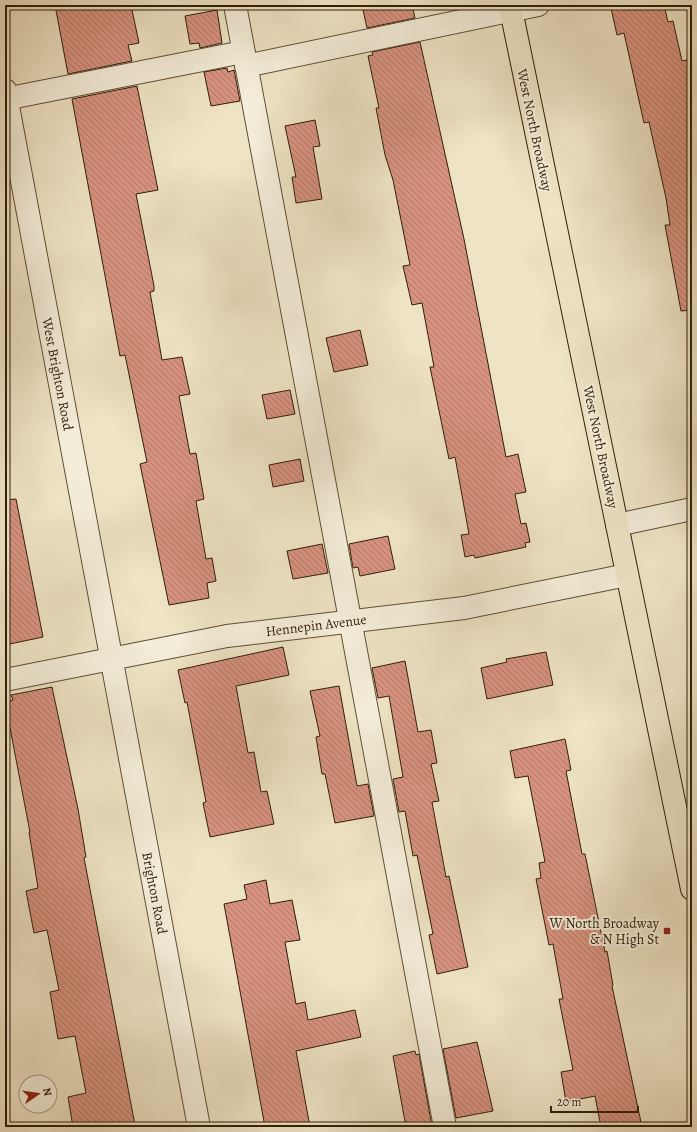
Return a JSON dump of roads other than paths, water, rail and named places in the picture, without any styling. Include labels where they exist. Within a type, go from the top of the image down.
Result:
[{"type":"main road","name":"West North Broadway","points":[[510,8],[692,889]]},
{"type":"street","points":[[235,5],[445,1127]]},
{"type":"street","points":[[6,96],[245,59],[510,8],[538,5]]},
{"type":"street","name":"West Brighton Road","points":[[6,96],[111,659]]},
{"type":"street","points":[[617,525],[692,509]]},
{"type":"street","name":"Hennepin Avenue","points":[[5,680],[227,636],[464,608],[627,575]]},
{"type":"street","name":"Brighton Road","points":[[111,659],[199,1127]]},
{"type":"place","name":"W North Broadway & N High St","points":[[667,931]]}]
